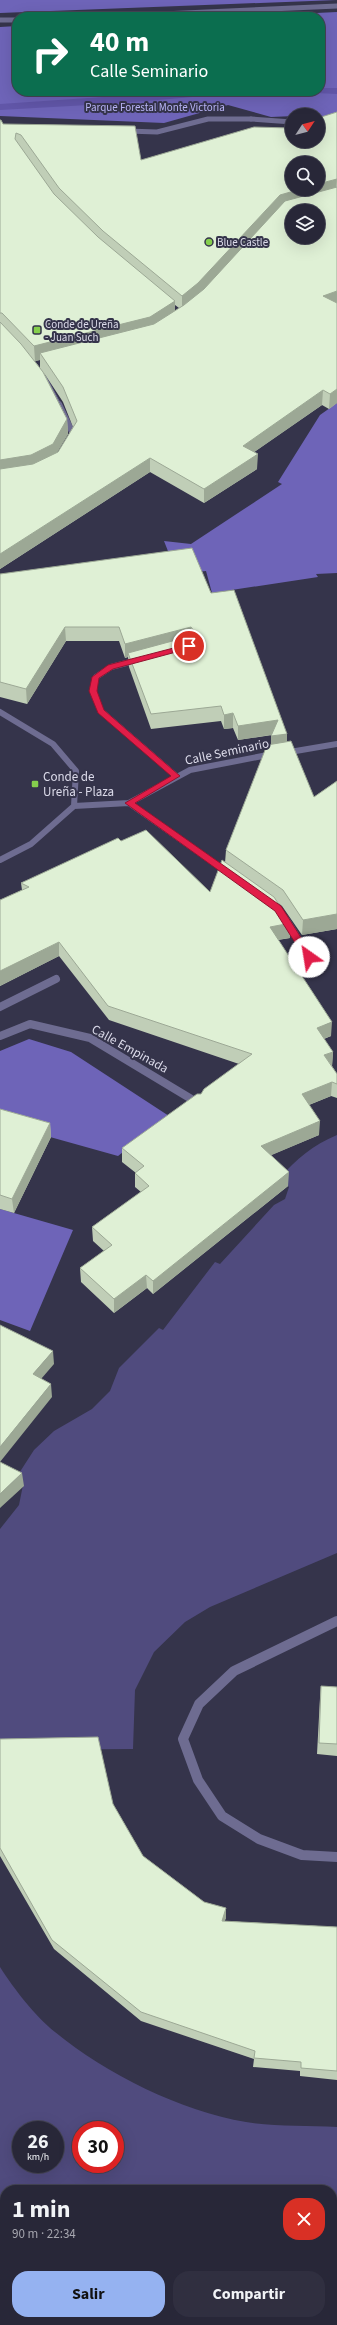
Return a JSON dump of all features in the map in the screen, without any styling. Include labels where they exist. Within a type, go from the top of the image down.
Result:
[{"type":"street","points":[[206,12],[337,6]]},
{"type":"street","points":[[0,20],[12,20]]},
{"type":"street","points":[[119,131],[157,132],[208,119],[251,119],[285,121]]},
{"type":"street","points":[[39,371],[52,390],[73,434],[66,445]]},
{"type":"street","points":[[146,658],[111,667],[96,677],[93,691],[101,711],[176,776]]},
{"type":"street","points":[[0,712],[53,744],[76,771],[74,806]]},
{"type":"street","name":"Calle Seminario","points":[[129,803],[176,776],[190,770],[337,744]]},
{"type":"street","points":[[0,860],[31,844],[74,806],[129,803],[233,876]]},
{"type":"street","points":[[282,915],[309,957]]},
{"type":"street","points":[[0,1007],[56,979]]},
{"type":"street","name":"Calle Empinada","points":[[0,1036],[30,1024],[90,1038],[198,1103]]},
{"type":"street","points":[[337,1621],[234,1671],[199,1704],[183,1739],[198,1780],[222,1816],[259,1839],[302,1855],[337,1857]]},
{"type":"shaded area","points":[[337,1135],[337,1553],[210,1607],[185,1622],[154,1652],[135,1690],[133,1749],[0,1750],[0,1529],[19,1505],[23,1485],[14,1481],[34,1450],[54,1431],[92,1409],[110,1391],[119,1368],[159,1328],[163,1330],[215,1262],[220,1264],[274,1205],[285,1199],[289,1187],[280,1178],[286,1171],[320,1143]]},
{"type":"shaded area","points":[[0,1967],[25,2002],[47,2026],[97,2062],[121,2076],[170,2100],[221,2117],[257,2124],[337,2127],[337,2185],[0,2185]]},
{"type":"green space","points":[[0,0],[337,0],[12,12],[0,13]]},
{"type":"green space","name":"Parque Forestal Monte Victoria","points":[[337,12],[337,117],[325,117],[325,108],[285,108],[285,116],[271,117],[228,105],[164,123],[0,116],[0,27],[12,26],[12,96],[325,96],[325,13]]},
{"type":"green space","points":[[337,403],[337,573],[316,574],[318,577],[212,593],[206,571],[177,574],[164,541],[191,544],[282,484],[278,482],[320,415]]},
{"type":"green space","points":[[29,1039],[71,1052],[169,1116],[118,1156],[0,1123],[0,1051]]},
{"type":"green space","points":[[0,1209],[73,1230],[30,1331],[0,1320]]},
{"type":"building","points":[[337,112],[337,179],[325,182],[325,156],[285,156],[285,194],[280,195],[198,283],[182,296],[103,231],[59,188],[21,135],[16,133],[15,139],[54,194],[98,237],[175,301],[150,317],[34,346],[2,313],[0,313],[0,120],[3,124],[135,126],[141,160],[254,127],[285,128],[285,148],[325,148],[325,116]]},
{"type":"building","points":[[337,187],[337,291],[323,296],[337,303],[337,389],[330,394],[323,390],[243,446],[258,454],[204,489],[150,458],[0,554],[0,469],[33,464],[58,452],[77,421],[63,387],[40,353],[154,324],[184,305],[204,289],[285,201],[304,196],[325,196],[325,190]]},
{"type":"building","points":[[0,322],[21,344],[43,372],[67,419],[53,444],[31,455],[0,460]]},
{"type":"building","points":[[192,548],[211,593],[234,590],[287,734],[271,736],[278,720],[238,726],[233,713],[224,715],[221,706],[151,714],[128,653],[191,636],[194,631],[191,627],[125,644],[119,627],[65,627],[26,689],[0,682],[0,574]]},
{"type":"building","points":[[291,741],[314,797],[337,781],[337,914],[303,920],[283,890],[226,850],[267,745]]},
{"type":"building","points":[[146,830],[210,892],[222,860],[274,897],[291,923],[270,927],[332,1022],[317,1028],[333,1052],[324,1055],[337,1074],[337,1084],[332,1082],[302,1094],[320,1121],[261,1146],[289,1172],[153,1281],[146,1275],[114,1299],[80,1268],[112,1245],[92,1227],[149,1186],[135,1173],[144,1166],[122,1148],[197,1094],[201,1094],[204,1089],[252,1054],[108,1006],[59,942],[0,971],[0,900],[29,887],[21,883],[118,838],[121,841]]},
{"type":"building","points":[[0,1109],[50,1123],[12,1199],[0,1195]]},
{"type":"building","points":[[0,1325],[53,1351],[33,1374],[51,1384],[0,1447]]},
{"type":"building","points":[[0,1462],[22,1473],[0,1494]]},
{"type":"building","points":[[321,1686],[337,1687],[337,1744],[319,1743]]},
{"type":"building","points":[[98,1737],[113,1804],[143,1856],[204,1902],[226,1908],[222,1921],[337,1927],[337,2071],[301,2068],[301,2062],[254,2058],[255,2051],[141,2012],[52,1940],[0,1848],[0,1739]]},
{"type":"waterway","points":[[325,91],[337,91]]},
{"type":"waterway","points":[[0,107],[169,96]]},
{"type":"place","name":"Blue Castle","points":[[209,242]]},
{"type":"place","name":"Conde de Ureña - Juan Such","points":[[37,330]]},
{"type":"place","name":"Conde de Ureña - Plaza","points":[[35,784]]},
{"type":"route","points":[[189,646],[111,667],[96,677],[93,691],[101,711],[176,776],[129,803],[278,909],[309,957]]}]
